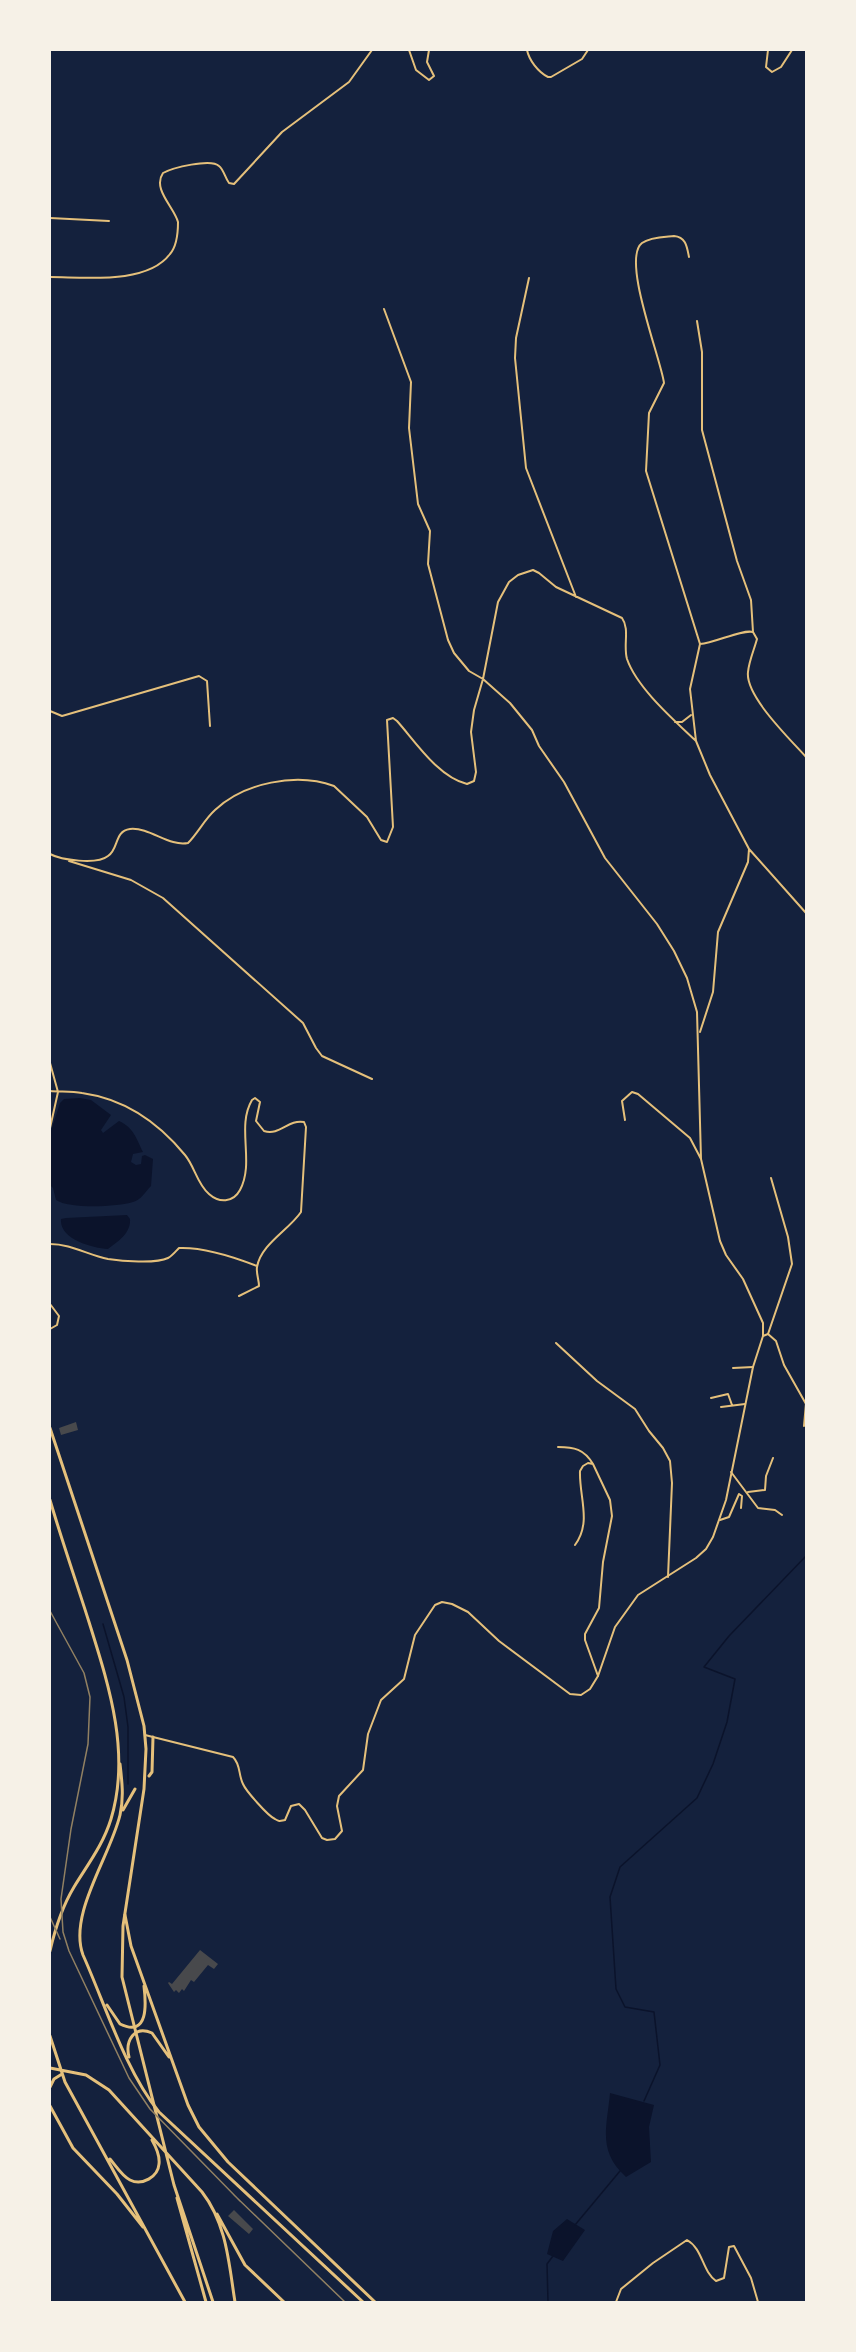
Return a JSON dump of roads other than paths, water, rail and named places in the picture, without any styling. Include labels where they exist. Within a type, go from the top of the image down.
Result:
[{"type":"main road","points":[[50,1428],[127,1660],[145,1735],[144,1789],[125,1913],[121,1963],[126,1996],[189,2247],[206,2302]]},
{"type":"main road","points":[[50,1500],[103,1667],[116,1723],[123,1793],[118,1823]]},
{"type":"main road","points":[[149,1776],[152,1772],[153,1737]]},
{"type":"main road","points":[[50,1951],[66,1902],[93,1860],[106,1833],[114,1805],[118,1777],[118,1748]]},
{"type":"main road","points":[[135,1789],[127,1799],[80,1921],[79,1936],[81,1950],[132,2068],[144,2091],[159,2112],[363,2302]]},
{"type":"main road","points":[[125,1913],[131,1946],[142,1979],[194,2117],[234,2168],[375,2302]]},
{"type":"main road","points":[[94,1979],[116,2020],[130,2027],[139,2024],[147,2011],[142,1979]]},
{"type":"main road","points":[[132,2068],[128,2052],[129,2040],[136,2032],[148,2031],[156,2037],[172,2061]]},
{"type":"main road","points":[[50,2036],[65,2082],[185,2302]]},
{"type":"main road","points":[[50,2068],[94,2079],[109,2090],[210,2204],[225,2226],[245,2265],[284,2302]]},
{"type":"main road","points":[[50,2086],[57,2076],[69,2072]]},
{"type":"main road","points":[[50,2106],[73,2148],[127,2205],[158,2252]]},
{"type":"main road","points":[[105,2153],[128,2178],[132,2181],[143,2182],[153,2175],[159,2163],[151,2138]]},
{"type":"main road","points":[[174,2184],[213,2302]]},
{"type":"main road","points":[[210,2204],[224,2234],[235,2302]]},
{"type":"street","points":[[50,277],[131,276],[160,263],[171,253],[178,222],[159,183],[163,173],[215,163],[221,168],[229,183],[234,184],[282,132],[349,82],[372,50]]},
{"type":"street","points":[[409,50],[416,69],[429,80],[434,76],[427,62],[429,50]]},
{"type":"street","points":[[527,50],[528,56],[537,68],[544,75],[551,77],[582,59],[588,50]]},
{"type":"street","points":[[768,50],[766,67],[772,72],[781,67],[792,50]]},
{"type":"street","points":[[50,218],[109,221]]},
{"type":"street","points":[[689,257],[687,244],[674,236],[645,241],[640,244],[636,254],[637,277],[664,383],[649,413],[646,471],[700,644],[690,689],[696,741],[710,774],[749,849],[807,913]]},
{"type":"street","points":[[530,279],[516,338],[515,358],[526,468],[576,597]]},
{"type":"street","points":[[145,1735],[233,1757],[237,1762],[241,1782],[269,1815],[279,1821],[285,1820],[291,1806],[299,1804],[322,1838],[332,1840],[342,1831],[338,1806],[339,1796],[363,1770],[368,1734],[381,1700],[404,1679],[415,1635],[437,1604],[452,1604],[468,1612],[499,1641],[570,1694],[581,1695],[590,1689],[620,1618],[638,1595],[668,1577],[706,1549],[720,1520],[757,1349],[763,1336],[763,1323],[743,1279],[726,1256],[720,1241],[701,1159],[697,1012],[693,996],[674,951],[657,924],[605,858],[564,782],[539,746],[532,730],[510,703],[462,663],[448,640],[429,564],[430,531],[418,504],[409,428],[411,382],[384,309]]},
{"type":"street","points":[[698,321],[702,352],[702,430],[736,561],[751,600],[753,632],[757,639],[748,672],[753,690],[762,706],[807,757]]},
{"type":"street","points":[[66,860],[95,860],[108,856],[120,834],[129,829],[151,833],[178,843],[188,843],[213,812],[230,798],[259,785],[285,781],[334,786],[367,818],[381,840],[387,842],[393,827],[387,720],[393,718],[397,721],[439,768],[462,783],[471,784],[474,781],[476,772],[471,732],[498,602],[504,587],[527,571],[533,570],[556,587],[622,618],[626,623],[625,648],[630,664],[649,693],[696,741]]},
{"type":"street","points":[[700,644],[745,631],[753,632]]},
{"type":"street","points":[[50,711],[62,716],[199,676],[207,681],[210,726]]},
{"type":"street","points":[[675,722],[682,722],[692,714]]},
{"type":"street","points":[[699,1035],[713,992],[718,932],[748,862],[749,849]]},
{"type":"street","points":[[50,854],[131,880],[163,898],[303,1023],[322,1056],[372,1079]]},
{"type":"street","points":[[50,1063],[58,1092],[50,1128]]},
{"type":"street","points":[[50,1091],[93,1094],[136,1110],[176,1145],[187,1158],[208,1193],[223,1201],[237,1195],[241,1189],[247,1160],[247,1114],[252,1100],[255,1098],[260,1102],[256,1121],[264,1131],[276,1132],[291,1123],[304,1122],[306,1127],[301,1212],[296,1220],[270,1242],[257,1267],[259,1286],[239,1296]]},
{"type":"street","points":[[625,1120],[622,1101],[632,1092],[638,1094],[690,1138],[701,1159]]},
{"type":"street","points":[[763,1336],[768,1334],[792,1264],[788,1237],[771,1178]]},
{"type":"street","points":[[50,1244],[65,1245],[107,1259],[124,1261],[161,1260],[168,1258],[179,1248],[190,1249],[244,1261],[257,1267]]},
{"type":"street","points":[[50,1304],[59,1316],[57,1325],[50,1329]]},
{"type":"street","points":[[768,1334],[776,1341],[784,1365],[806,1404],[804,1426]]},
{"type":"street","points":[[556,1342],[597,1381],[635,1409],[667,1454],[672,1482],[668,1577]]},
{"type":"street","points":[[733,1368],[753,1367]]},
{"type":"street","points":[[711,1398],[728,1394],[732,1405]]},
{"type":"street","points":[[721,1407],[746,1404]]},
{"type":"street","points":[[558,1447],[578,1448],[584,1452],[604,1486],[612,1509],[603,1562],[599,1608],[585,1634],[597,1676]]},
{"type":"street","points":[[748,1492],[765,1490],[766,1476],[773,1458]]},
{"type":"street","points":[[575,1545],[582,1535],[584,1524],[580,1471],[588,1463],[593,1464]]},
{"type":"street","points":[[731,1472],[758,1508],[775,1510],[782,1515]]},
{"type":"street","points":[[720,1520],[729,1517],[739,1494],[742,1496],[741,1508]]},
{"type":"street","points":[[616,2302],[621,2289],[687,2240],[698,2250],[710,2277],[716,2281],[724,2278],[729,2247],[734,2246],[751,2278],[758,2302]]},
{"type":"water","points":[[64,1099],[91,1100],[111,1115],[101,1130],[103,1133],[119,1121],[131,1130],[143,1152],[133,1154],[131,1162],[136,1165],[141,1164],[142,1156],[145,1155],[153,1159],[151,1186],[136,1201],[126,1204],[93,1206],[71,1205],[56,1200],[50,1185],[50,1134],[60,1103]]},
{"type":"water","points":[[127,1215],[130,1219],[129,1228],[120,1240],[108,1249],[94,1247],[71,1237],[65,1232],[61,1219],[66,1218]]},
{"type":"water","points":[[610,2093],[654,2105],[649,2127],[651,2162],[626,2177],[611,2158],[607,2148],[606,2128]]},
{"type":"water","points":[[567,2219],[585,2230],[563,2261],[547,2254],[553,2231]]},
{"type":"waterway","points":[[644,2101],[660,2065],[654,2012],[625,2007],[616,1989],[610,1897],[620,1867],[697,1798],[713,1764],[727,1722],[735,1679],[704,1667],[729,1636],[806,1556]]},
{"type":"waterway","points":[[103,1624],[124,1697],[128,1727],[128,1784]]},
{"type":"waterway","points":[[575,2225],[620,2171]]},
{"type":"waterway","points":[[548,2302],[547,2264],[553,2256]]},
{"type":"railway","points":[[50,1611],[84,1673],[90,1697],[88,1744],[71,1829],[61,1899],[63,1932],[69,1951],[129,2078],[150,2109],[240,2201]]},
{"type":"railway","points":[[50,1917],[60,1939]]},
{"type":"railway","points":[[234,2195],[345,2302]]}]
